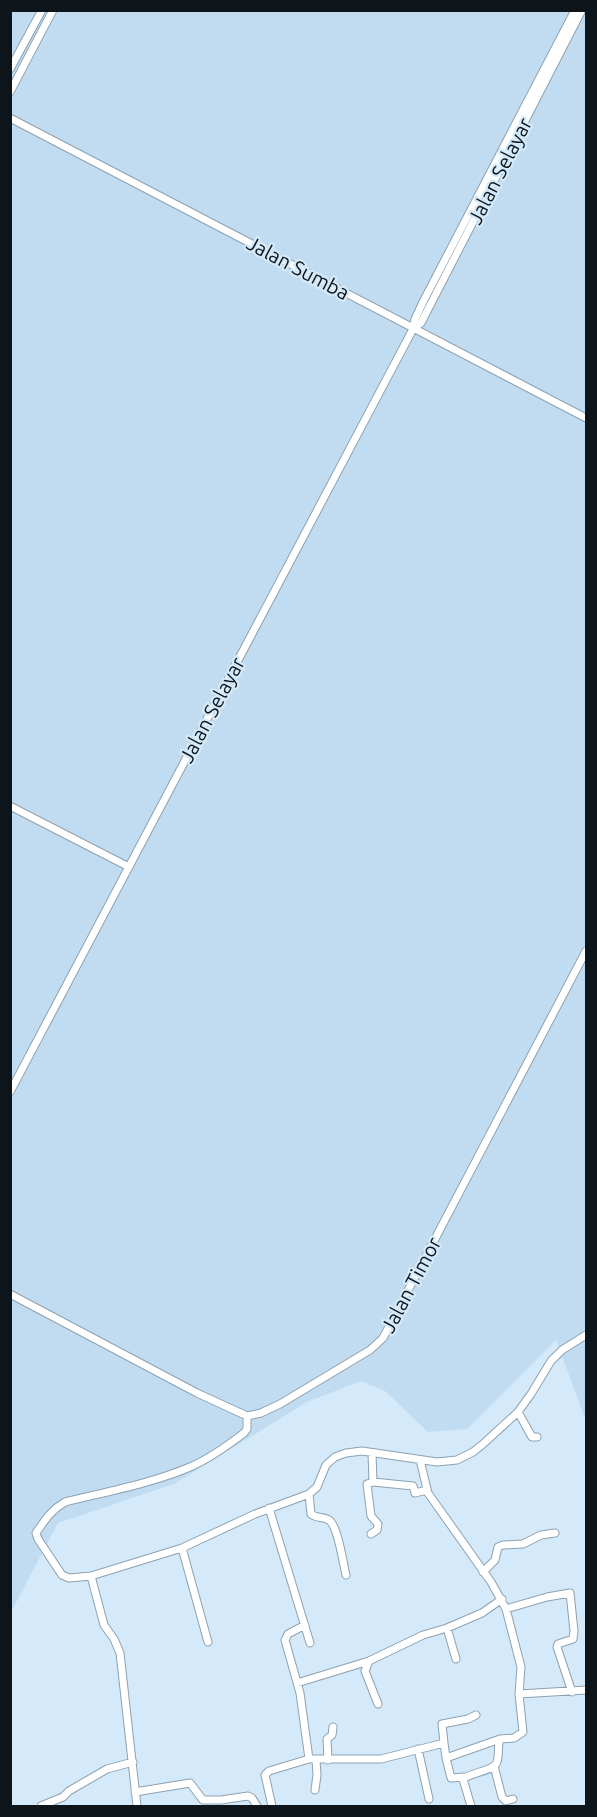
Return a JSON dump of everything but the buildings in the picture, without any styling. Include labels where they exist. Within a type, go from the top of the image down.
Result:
[{"type":"street","points":[[10,69],[42,10]]},
{"type":"street","points":[[10,92],[52,10]]},
{"type":"street","name":"Jalan Selayar","points":[[562,43],[575,10]]},
{"type":"street","name":"Jalan Selayar","points":[[10,1092],[414,329],[421,323],[491,180],[562,43],[582,10]]},
{"type":"street","name":"Jalan Sumba","points":[[10,118],[586,418]]},
{"type":"street","points":[[10,806],[129,867]]},
{"type":"street","name":"Jalan Timor","points":[[247,1416],[261,1413],[279,1404],[356,1359],[381,1341],[586,951]]},
{"type":"street","points":[[10,1294],[197,1393],[247,1416],[248,1429],[244,1433],[191,1467],[65,1502],[49,1514],[36,1536],[59,1572],[69,1578],[91,1576],[182,1548],[226,1526],[309,1494],[316,1487],[326,1465],[335,1457],[353,1451],[394,1454],[420,1460],[444,1462],[464,1457],[483,1444],[518,1412],[551,1361],[562,1350],[586,1335]]},
{"type":"street","points":[[518,1412],[532,1437],[537,1437]]},
{"type":"street","points":[[372,1453],[373,1482]]},
{"type":"street","points":[[420,1460],[427,1490],[502,1599],[521,1667],[519,1694],[523,1734],[514,1738],[500,1739],[446,1758]]},
{"type":"street","points":[[371,1534],[377,1530],[378,1524],[371,1516],[367,1484],[373,1482],[413,1486],[415,1493],[427,1490]]},
{"type":"street","points":[[309,1494],[311,1514],[316,1518],[325,1517],[334,1524],[346,1575]]},
{"type":"street","points":[[269,1508],[310,1643]]},
{"type":"street","points":[[483,1572],[495,1560],[498,1547],[523,1544],[541,1535],[555,1533]]},
{"type":"street","points":[[182,1548],[208,1642]]},
{"type":"street","points":[[91,1576],[104,1625],[120,1653],[137,1806]]},
{"type":"street","points":[[506,1609],[570,1593],[573,1639],[558,1644],[557,1647],[572,1692]]},
{"type":"street","points":[[297,1683],[369,1661],[423,1635],[447,1628],[482,1613],[502,1599]]},
{"type":"street","points":[[304,1625],[285,1638],[317,1775],[315,1790]]},
{"type":"street","points":[[447,1628],[456,1659]]},
{"type":"street","points":[[369,1661],[365,1671],[378,1704]]},
{"type":"street","points":[[519,1694],[586,1690]]},
{"type":"street","points":[[476,1715],[468,1719],[442,1724],[451,1779],[464,1777],[494,1766],[497,1761],[500,1739]]},
{"type":"street","points":[[328,1760],[327,1739],[332,1735],[333,1727]]},
{"type":"street","points":[[272,1806],[264,1776],[266,1773],[312,1759],[381,1759],[444,1743]]},
{"type":"street","points":[[418,1749],[429,1799]]},
{"type":"street","points":[[41,1806],[63,1797],[69,1791],[107,1769],[133,1762]]},
{"type":"street","points":[[494,1766],[502,1797],[506,1801],[513,1800]]},
{"type":"street","points":[[464,1777],[462,1780],[471,1806]]},
{"type":"street","points":[[135,1792],[190,1783],[200,1799],[222,1803],[248,1796],[257,1806]]},
{"type":"shaded area","points":[[11,11],[586,11],[586,1421],[556,1340],[467,1429],[428,1432],[385,1391],[361,1381],[307,1402],[174,1484],[58,1523],[11,1612]]}]
